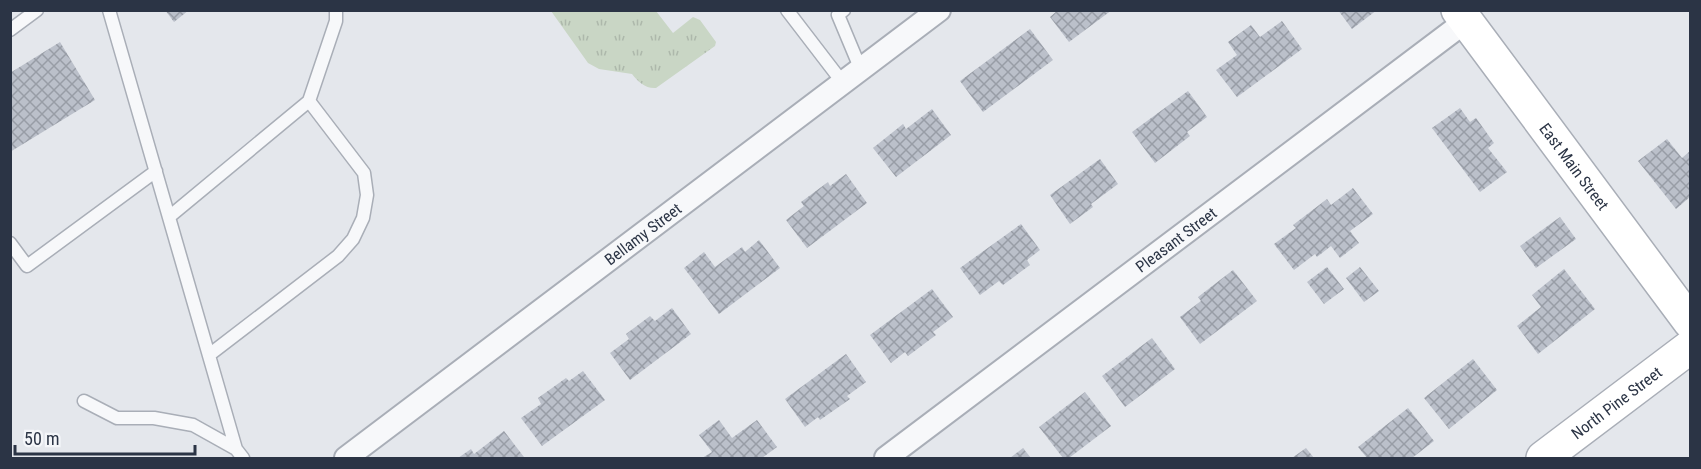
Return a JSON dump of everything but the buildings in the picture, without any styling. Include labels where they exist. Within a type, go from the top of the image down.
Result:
[{"type":"street","name":"Bellamy Street","points":[[346,459],[939,10]]},
{"type":"street","name":"East Main Street","points":[[1462,16],[1690,322]]},
{"type":"street","name":"Pleasant Street","points":[[886,459],[1462,16]]},
{"type":"street","name":"North Pine Street","points":[[1543,459],[1690,347]]},
{"type":"lane","points":[[10,30],[37,10]]},
{"type":"lane","points":[[109,10],[240,454]]},
{"type":"lane","points":[[169,217],[309,101],[336,21],[336,10]]},
{"type":"lane","points":[[787,10],[843,83]]},
{"type":"lane","points":[[844,10],[838,15],[861,70]]},
{"type":"lane","points":[[209,355],[338,256],[353,239],[363,218],[367,195],[364,172],[309,101]]},
{"type":"lane","points":[[10,243],[27,266],[156,171]]},
{"type":"lane","points":[[84,401],[117,418],[154,418],[193,425],[240,454]]},
{"type":"green space","points":[[551,11],[656,11],[673,33],[693,17],[700,20],[716,42],[715,46],[656,88],[652,88],[642,84],[632,74],[599,69],[588,63]]}]
